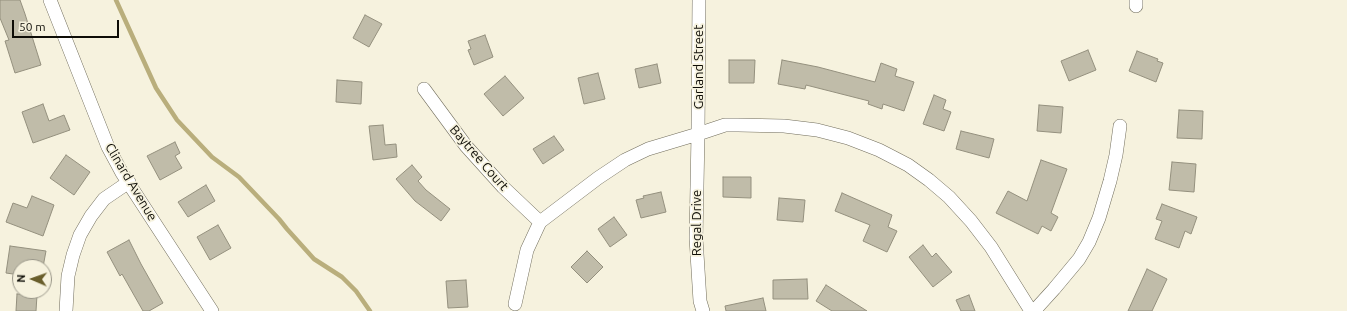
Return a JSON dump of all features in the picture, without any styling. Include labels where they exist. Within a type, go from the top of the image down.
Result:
[{"type":"street","name":"Clinard Avenue","points":[[50,0],[108,147],[212,311]]},
{"type":"street","name":"Garland Street","points":[[698,134],[699,0]]},
{"type":"street","name":"Baytree Court","points":[[424,89],[466,146],[503,187],[540,222]]},
{"type":"street","points":[[515,304],[527,250],[540,222],[598,178],[625,160],[648,149],[725,125],[738,125],[784,126],[816,130],[848,138],[908,165],[949,197],[971,221],[991,247],[1031,311]]},
{"type":"street","points":[[1034,311],[1059,283],[1089,242],[1099,218],[1110,181],[1116,155],[1120,126]]},
{"type":"street","name":"Regal Drive","points":[[698,134],[696,238],[700,301],[703,311]]},
{"type":"street","points":[[66,311],[68,276],[80,235],[91,216],[104,199],[129,182]]},
{"type":"building","points":[[0,0],[20,0],[41,65],[15,73],[5,41],[9,40],[0,18]]},
{"type":"building","points":[[365,15],[382,24],[369,47],[353,38]]},
{"type":"building","points":[[485,35],[493,57],[474,65],[468,50],[471,49],[468,41]]},
{"type":"building","points":[[1088,50],[1096,70],[1069,81],[1061,61]]},
{"type":"building","points":[[1137,51],[1158,59],[1157,61],[1163,63],[1156,82],[1129,71]]},
{"type":"building","points":[[729,60],[755,60],[754,83],[729,83]]},
{"type":"building","points":[[782,60],[818,67],[875,82],[881,63],[897,69],[895,76],[914,82],[904,111],[883,104],[882,109],[868,104],[869,101],[806,85],[805,89],[778,84]]},
{"type":"building","points":[[657,64],[661,83],[639,88],[635,69]]},
{"type":"building","points":[[598,73],[605,99],[584,104],[578,78]]},
{"type":"building","points":[[505,76],[524,98],[503,116],[484,94]]},
{"type":"building","points":[[337,80],[362,82],[361,104],[336,102]]},
{"type":"building","points":[[934,95],[946,100],[943,109],[951,112],[944,131],[923,124]]},
{"type":"building","points":[[43,104],[49,121],[64,115],[70,130],[33,143],[22,112]]},
{"type":"building","points":[[1039,105],[1063,107],[1061,133],[1037,131]]},
{"type":"building","points":[[1179,110],[1203,111],[1202,139],[1177,138]]},
{"type":"building","points":[[383,125],[385,145],[396,144],[397,157],[373,160],[369,126]]},
{"type":"building","points":[[961,131],[994,139],[989,158],[956,149]]},
{"type":"building","points":[[554,136],[564,150],[543,164],[533,149]]},
{"type":"building","points":[[175,142],[180,153],[175,156],[182,168],[160,180],[147,156]]},
{"type":"building","points":[[66,155],[90,172],[74,195],[50,178]]},
{"type":"building","points":[[1041,160],[1067,169],[1051,213],[1058,217],[1051,231],[1042,226],[1038,234],[996,213],[1008,191],[1027,201]]},
{"type":"building","points":[[1172,162],[1196,164],[1194,192],[1169,190]]},
{"type":"building","points":[[412,165],[422,177],[418,181],[426,190],[450,209],[441,221],[415,201],[396,179]]},
{"type":"building","points":[[723,177],[751,177],[751,198],[723,197]]},
{"type":"building","points":[[206,185],[215,201],[188,217],[178,202]]},
{"type":"building","points":[[661,192],[666,212],[641,218],[636,200],[644,198],[643,196]]},
{"type":"building","points":[[842,193],[892,215],[888,227],[897,231],[887,252],[863,241],[870,225],[835,211]]},
{"type":"building","points":[[32,196],[54,205],[43,236],[6,222],[13,203],[27,208]]},
{"type":"building","points":[[779,198],[805,200],[803,222],[777,220]]},
{"type":"building","points":[[1162,204],[1197,217],[1191,234],[1185,231],[1179,248],[1155,239],[1162,221],[1156,219]]},
{"type":"building","points":[[614,217],[627,235],[610,247],[598,229]]},
{"type":"building","points":[[218,225],[231,248],[210,260],[197,237]]},
{"type":"building","points":[[129,240],[163,303],[149,311],[143,311],[122,274],[120,276],[107,252]]},
{"type":"building","points":[[923,245],[932,257],[936,253],[952,272],[933,287],[909,257]]},
{"type":"building","points":[[10,246],[46,251],[44,259],[12,259],[12,274],[6,273]]},
{"type":"building","points":[[587,251],[603,267],[587,283],[571,267]]},
{"type":"building","points":[[1147,269],[1167,279],[1152,311],[1128,311]]},
{"type":"building","points":[[807,279],[808,299],[773,299],[773,280]]},
{"type":"building","points":[[466,280],[468,307],[448,308],[446,281]]},
{"type":"building","points":[[826,285],[867,311],[832,311],[816,301]]},
{"type":"building","points":[[969,295],[975,311],[961,311],[956,300]]},
{"type":"building","points":[[763,298],[766,311],[726,311],[725,306]]},
{"type":"building","points":[[17,299],[37,299],[36,311],[16,311]]},
{"type":"waterway","points":[[116,0],[156,88],[177,120],[212,157],[239,177],[314,259],[342,277],[356,291],[370,311]]}]
